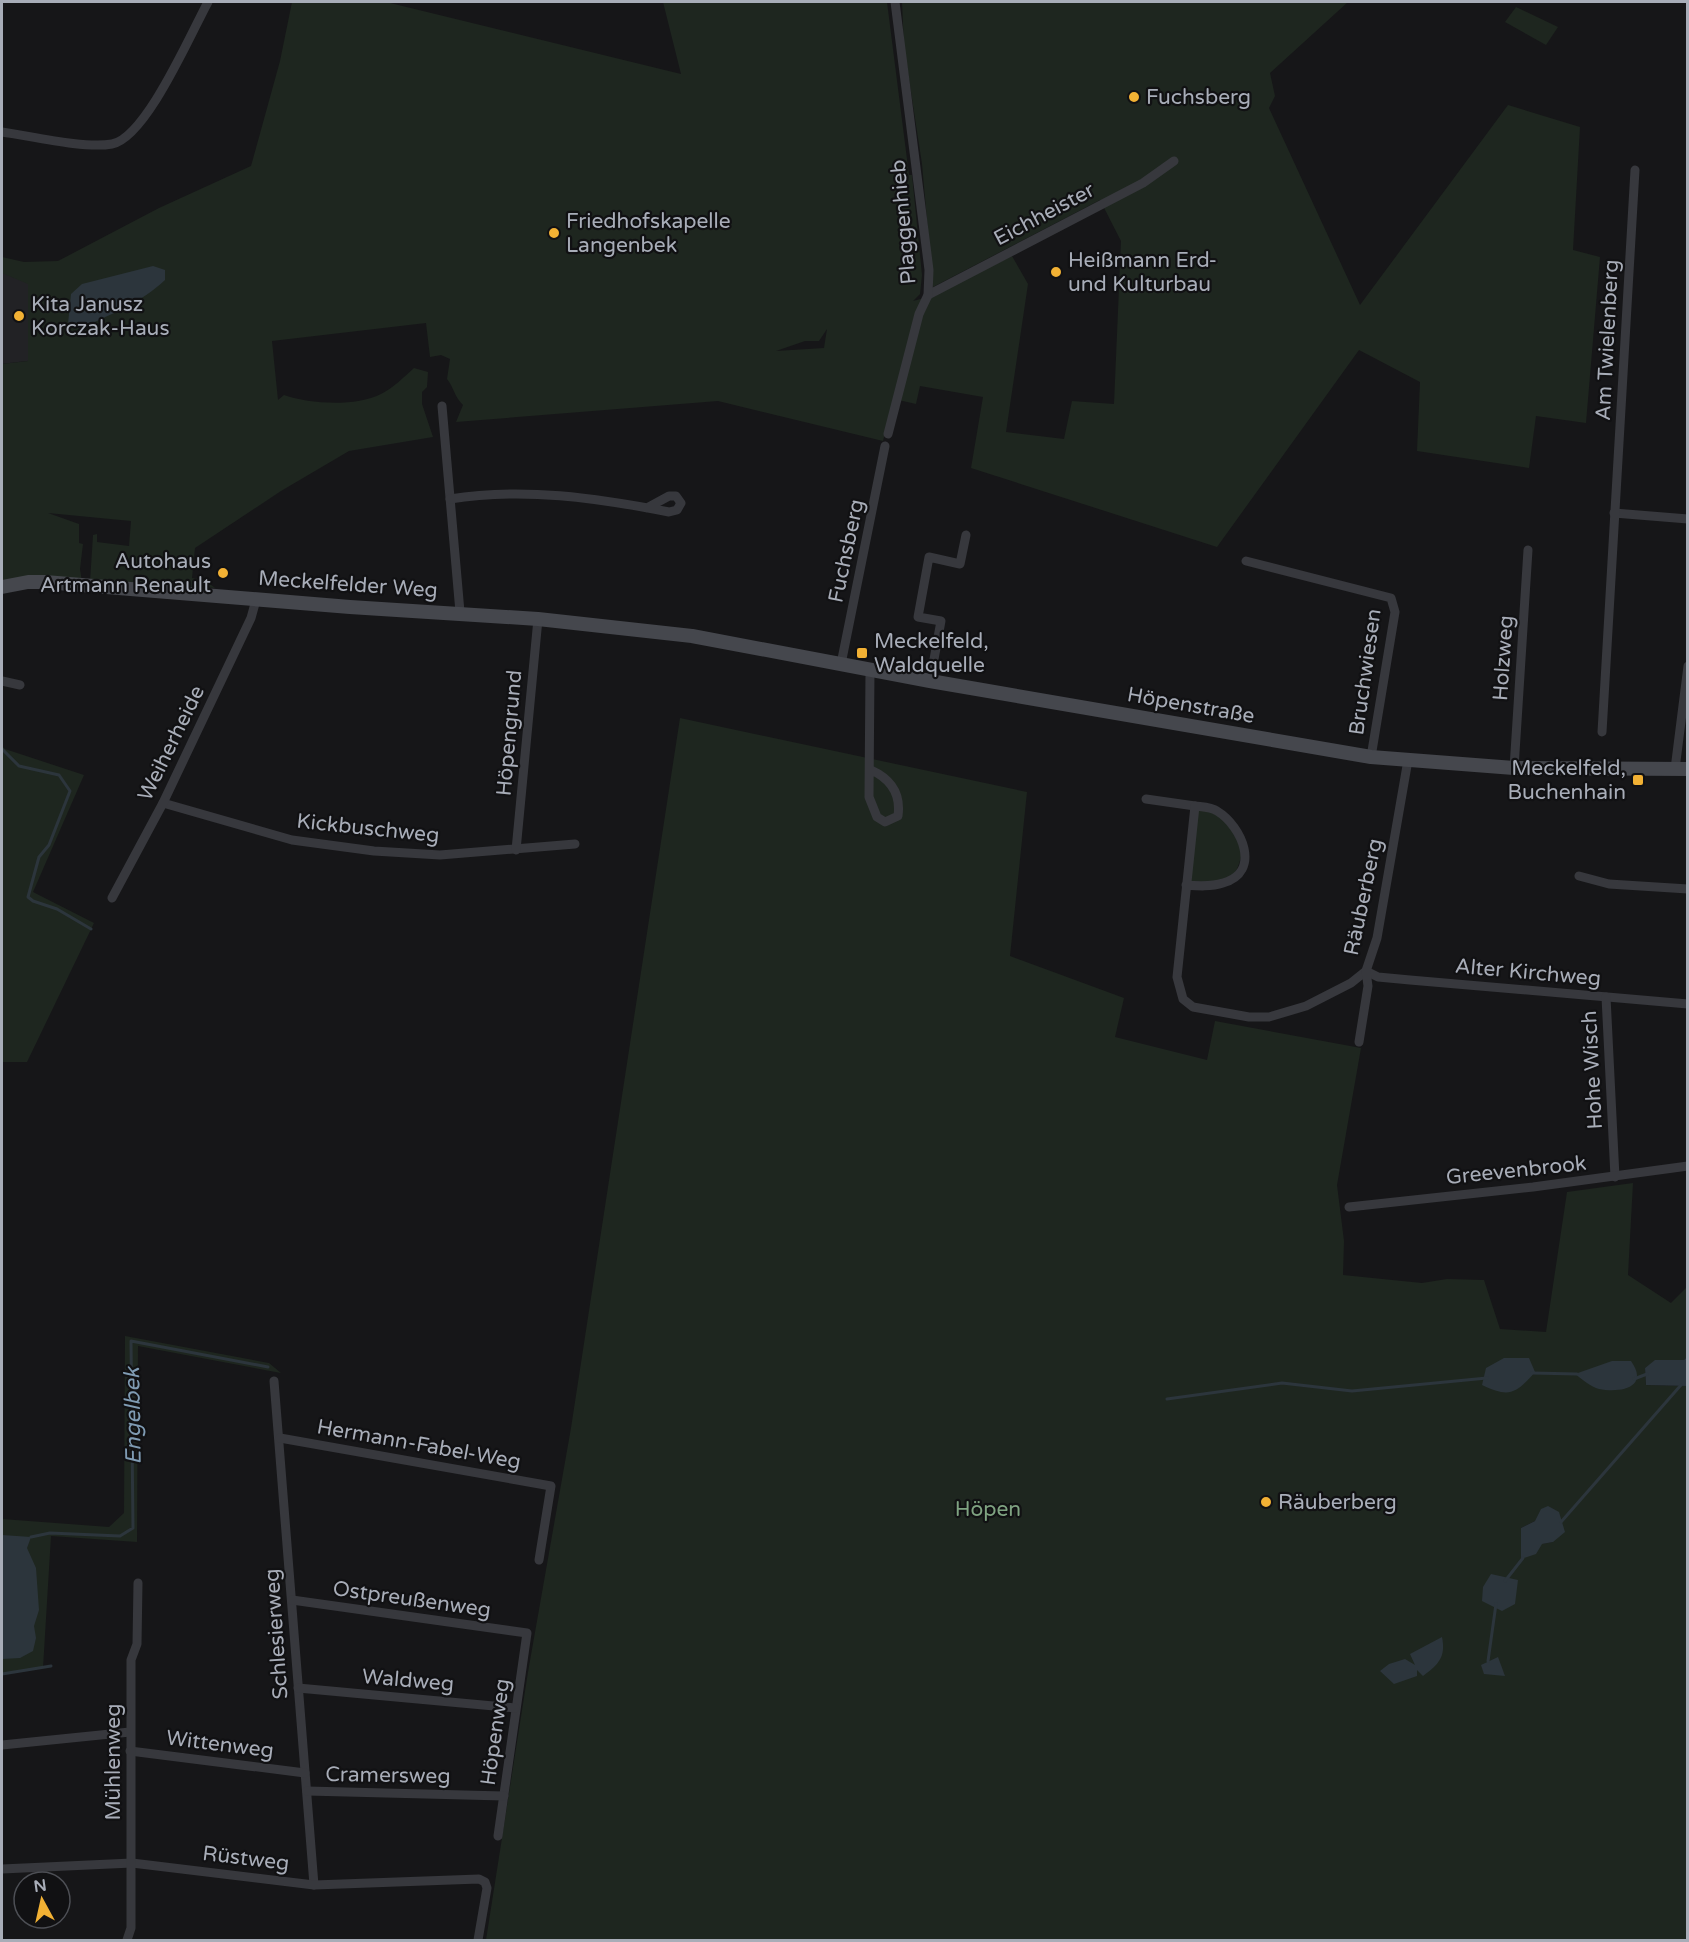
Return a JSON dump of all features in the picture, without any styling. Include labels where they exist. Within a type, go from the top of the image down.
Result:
[{"type":"main road","name":"Meckelfelder Weg","points":[[2,587],[28,582],[45,582],[256,600],[460,612],[692,636]]},
{"type":"main road","name":"Höpenstraße","points":[[692,636],[930,681],[1371,757],[1514,768],[1681,769]]},
{"type":"street","points":[[2,132],[98,145],[122,141],[133,133],[147,115],[207,2]]},
{"type":"street","name":"Plaggenhieb","points":[[888,434],[919,314],[928,296],[929,270],[895,2]]},
{"type":"street","name":"Eichheister","points":[[928,296],[1143,183],[1174,161]]},
{"type":"street","name":"Am Twielenberg","points":[[1602,732],[1635,170]]},
{"type":"street","points":[[442,406],[460,612]]},
{"type":"street","name":"Fuchsberg","points":[[841,664],[885,446]]},
{"type":"street","points":[[450,499],[528,494],[580,498],[647,508]]},
{"type":"street","points":[[1614,513],[1688,519]]},
{"type":"street","points":[[930,681],[941,621],[918,616],[929,557],[960,564],[966,536]]},
{"type":"street","name":"Holzweg","points":[[1514,768],[1528,550]]},
{"type":"street","name":"Bruchwiesen","points":[[1246,561],[1391,598],[1395,612],[1371,757]]},
{"type":"street","name":"Weiherheide","points":[[112,898],[163,803],[251,618],[256,600]]},
{"type":"street","name":"Höpengrund","points":[[516,850],[538,619]]},
{"type":"street","points":[[1681,769],[1688,666]]},
{"type":"street","points":[[870,670],[872,770],[869,789],[873,810],[877,817],[885,822],[892,821],[898,816],[900,807],[895,788],[882,775],[872,770]]},
{"type":"street","points":[[2,681],[20,685]]},
{"type":"street","name":"Räuberberg","points":[[1359,1042],[1368,986],[1366,971],[1377,938],[1408,760]]},
{"type":"street","points":[[1146,799],[1215,809],[1229,819],[1245,844],[1243,864],[1238,873],[1225,883],[1206,886],[1186,885]]},
{"type":"street","name":"Kickbuschweg","points":[[163,803],[292,840],[374,851],[440,855],[575,844]]},
{"type":"street","points":[[1195,806],[1177,977],[1183,999],[1193,1007],[1249,1017],[1286,1014],[1327,996],[1366,971]]},
{"type":"street","points":[[1579,876],[1610,884],[1688,889]]},
{"type":"street","name":"Alter Kirchweg","points":[[1366,971],[1378,977],[1688,1004]]},
{"type":"street","name":"Hohe Wisch","points":[[1606,997],[1615,1177]]},
{"type":"street","name":"Greevenbrook","points":[[1349,1207],[1615,1177],[1688,1166]]},
{"type":"street","name":"Schlesierweg","points":[[274,1381],[314,1885]]},
{"type":"street","name":"Hermann-Fabel-Weg","points":[[280,1438],[551,1486],[539,1560]]},
{"type":"street","name":"Mühlenweg","points":[[127,1941],[131,1928],[132,1863],[131,1660],[137,1644],[138,1583]]},
{"type":"street","name":"Ostpreußenweg","points":[[292,1600],[527,1634]]},
{"type":"street","name":"Höpenweg","points":[[498,1836],[527,1634]]},
{"type":"street","name":"Waldweg","points":[[298,1688],[515,1708]]},
{"type":"street","points":[[2,1745],[130,1732]]},
{"type":"street","name":"Wittenweg","points":[[130,1751],[305,1773]]},
{"type":"street","name":"Cramersweg","points":[[307,1791],[504,1796]]},
{"type":"street","name":"Rüstweg","points":[[2,1869],[132,1863],[314,1885],[479,1879],[485,1882],[487,1888],[478,1941]]},
{"type":"shaded area","name":"Kita Janusz Korczak-Haus","points":[[2,260],[37,271],[35,360],[2,364]]},
{"type":"shaded area","points":[[153,266],[165,270],[165,280],[146,295],[81,328],[68,324],[71,294],[82,284]]},
{"type":"shaded area","points":[[1687,1357],[1687,1386],[1646,1385],[1645,1368],[1655,1360],[1684,1360]]},
{"type":"shaded area","points":[[1504,1358],[1529,1358],[1535,1372],[1512,1392],[1499,1392],[1482,1385],[1486,1368]]},
{"type":"shaded area","points":[[1612,1361],[1631,1361],[1636,1370],[1635,1383],[1623,1389],[1599,1389],[1575,1374]]},
{"type":"shaded area","points":[[1548,1506],[1559,1512],[1565,1532],[1553,1542],[1542,1544],[1536,1554],[1521,1559],[1521,1528],[1535,1521],[1541,1509]]},
{"type":"shaded area","points":[[2,1535],[31,1537],[27,1548],[36,1568],[39,1610],[34,1626],[36,1638],[33,1651],[20,1658],[2,1659]]},
{"type":"shaded area","points":[[1491,1574],[1518,1580],[1515,1604],[1502,1611],[1482,1601],[1483,1587]]},
{"type":"shaded area","points":[[1442,1637],[1443,1650],[1440,1660],[1423,1676],[1417,1670],[1417,1676],[1394,1684],[1380,1671],[1389,1664],[1405,1659],[1415,1665],[1410,1654]]},
{"type":"shaded area","points":[[1498,1657],[1505,1676],[1484,1674],[1481,1665]]},
{"type":"green space","points":[[292,2],[386,2],[681,74],[663,2],[887,2],[909,175],[912,175],[922,275],[920,294],[913,301],[932,296],[1012,256],[1028,284],[1006,432],[1064,439],[1072,401],[1114,404],[1121,241],[1100,200],[933,287],[922,164],[904,46],[902,2],[1348,2],[1270,73],[1275,96],[1269,108],[1360,305],[1508,105],[1580,127],[1573,250],[1600,257],[1586,423],[1536,416],[1529,468],[1417,451],[1420,382],[1359,350],[1217,547],[971,468],[983,397],[920,386],[916,404],[894,399],[883,441],[718,401],[456,422],[463,405],[447,379],[450,359],[441,355],[430,357],[426,323],[272,341],[278,400],[284,395],[319,402],[359,401],[385,392],[414,368],[428,372],[427,387],[422,392],[422,404],[433,437],[349,451],[281,491],[195,548],[192,578],[205,580],[215,588],[192,586],[191,589],[90,582],[93,535],[97,534],[97,542],[129,546],[131,521],[48,513],[79,524],[79,543],[83,544],[80,569],[82,582],[2,584],[2,364],[28,361],[28,284],[2,273],[2,257],[24,262],[58,261],[159,208],[251,166],[280,61]],"holes":[[[827,329],[824,348],[776,351],[805,341],[819,341]]]},
{"type":"green space","points":[[1516,7],[1558,27],[1546,45],[1505,22]]},
{"type":"green space","name":"Höpen","points":[[680,718],[1027,792],[1010,956],[1124,998],[1115,1037],[1207,1060],[1215,1021],[1361,1048],[1337,1185],[1344,1241],[1343,1275],[1422,1283],[1447,1279],[1484,1280],[1500,1329],[1546,1332],[1567,1192],[1633,1183],[1628,1275],[1671,1303],[1687,1287],[1687,1357],[1684,1360],[1656,1360],[1645,1368],[1646,1385],[1687,1386],[1687,1940],[486,1940],[528,1672],[571,1428]],"holes":[[[1535,1521],[1553,1542],[1542,1544],[1521,1528]]]},
{"type":"green space","points":[[2,746],[5,749],[84,775],[33,892],[94,923],[27,1062],[2,1062]]},
{"type":"green space","points":[[1195,806],[1215,810],[1244,845],[1237,869],[1228,880],[1187,884]]},
{"type":"green space","points":[[125,1336],[269,1363],[281,1373],[138,1346],[137,1542],[51,1536],[43,1668],[2,1674],[2,1519],[109,1527],[124,1513]]},
{"type":"waterway","points":[[2,749],[19,766],[59,775],[70,791],[49,845],[39,857],[28,897],[57,909],[91,929]]},
{"type":"waterway","name":"Engelbek","points":[[31,1537],[50,1533],[120,1536],[133,1528],[131,1341],[268,1367]]},
{"type":"waterway","points":[[1532,1373],[1577,1374]]},
{"type":"waterway","points":[[1634,1379],[1647,1374]]},
{"type":"waterway","points":[[1167,1399],[1282,1383],[1352,1391],[1487,1378]]},
{"type":"waterway","points":[[1561,1522],[1681,1385]]},
{"type":"waterway","points":[[1505,1581],[1523,1558]]},
{"type":"waterway","points":[[1488,1661],[1496,1604]]},
{"type":"waterway","name":"Engelbek","points":[[2,1674],[51,1666]]},
{"type":"place","name":"Fuchsberg","points":[[1134,97]]},
{"type":"place","name":"Friedhofskapelle Langenbek","points":[[554,233]]},
{"type":"place","name":"Heißmann Erd- und Kulturbau","points":[[1056,272]]},
{"type":"place","name":"Kita Janusz Korczak-Haus","points":[[19,316]]},
{"type":"place","name":"Autohaus Artmann Renault","points":[[223,573]]},
{"type":"place","name":"Meckelfeld, Waldquelle","points":[[862,653]]},
{"type":"place","name":"Meckelfeld, Buchenhain","points":[[1638,780]]},
{"type":"place","name":"Räuberberg","points":[[1266,1502]]}]
